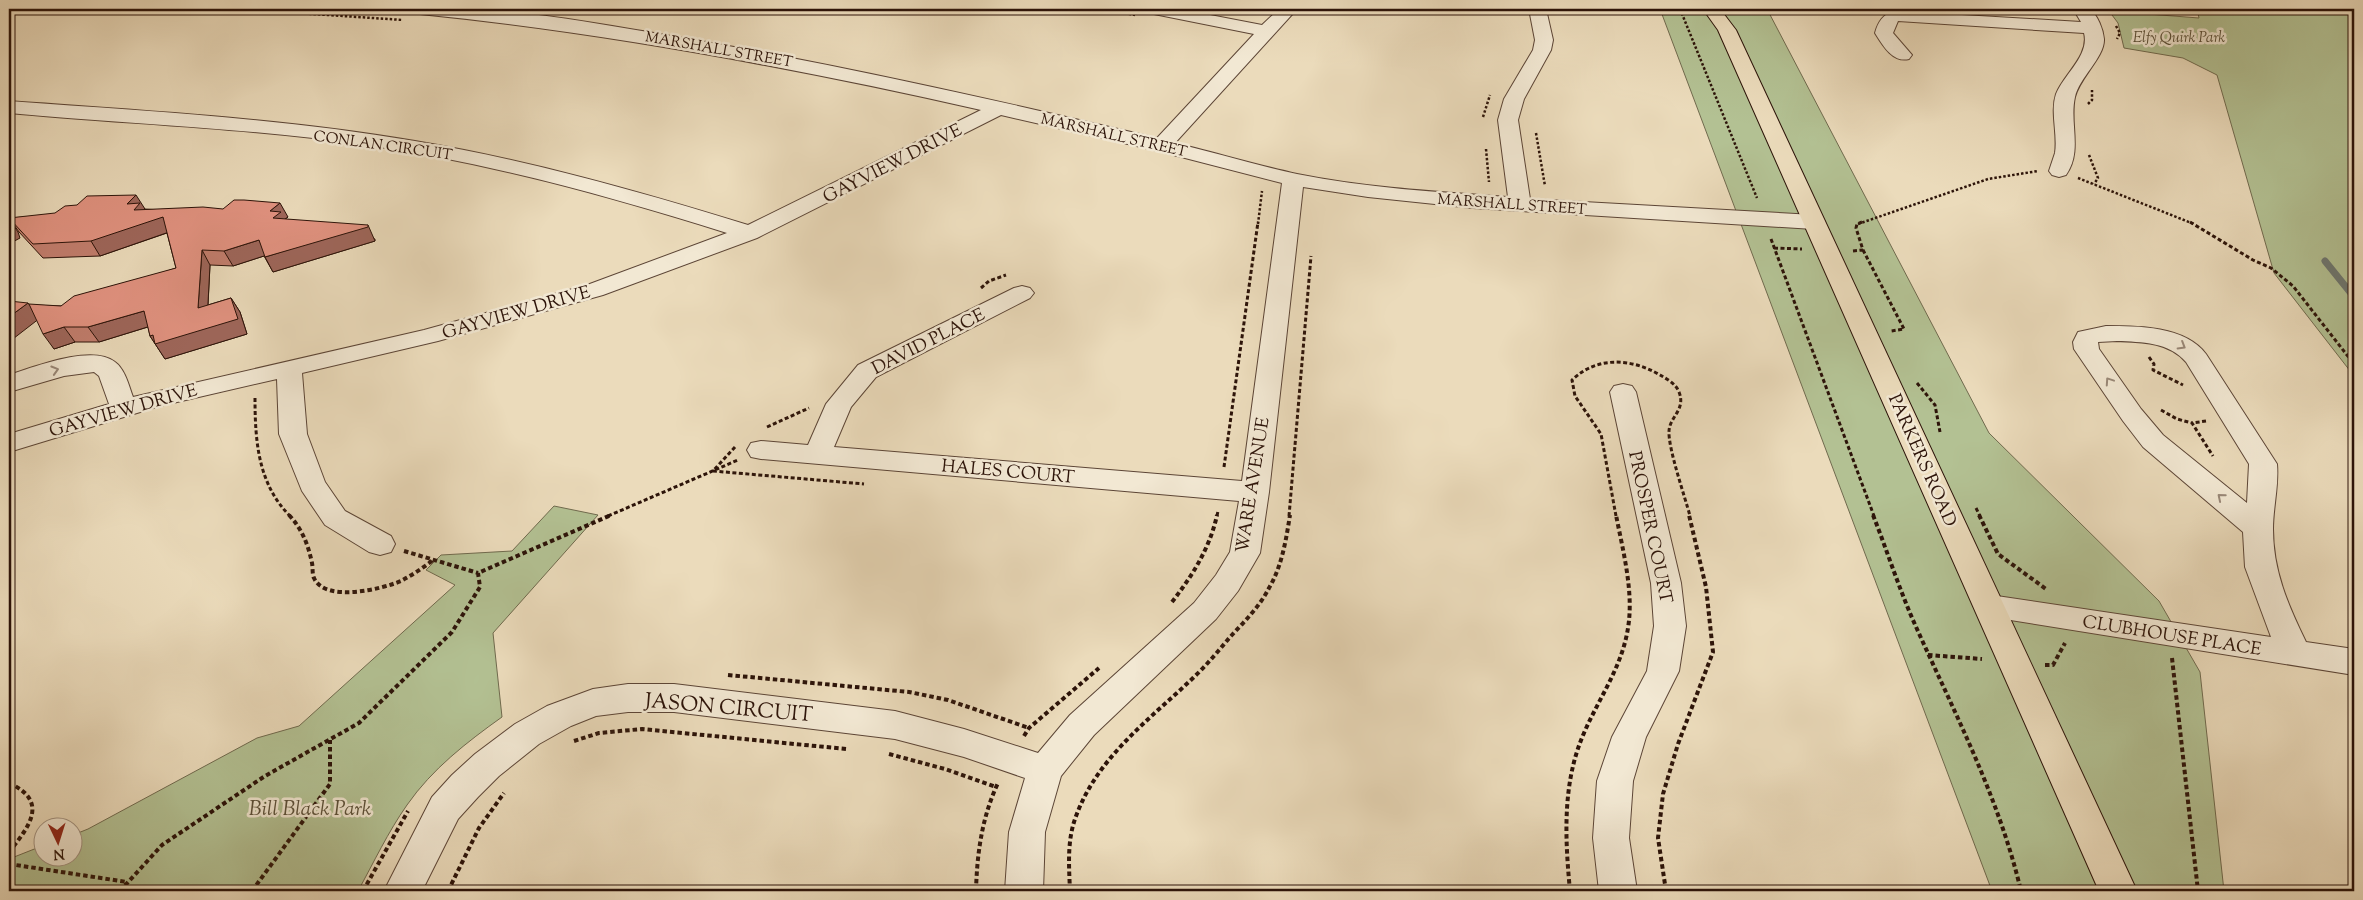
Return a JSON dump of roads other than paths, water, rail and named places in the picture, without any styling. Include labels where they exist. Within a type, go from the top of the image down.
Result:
[{"type":"main road","name":"PARKERS ROAD","points":[[1712,9],[1727,30],[2118,891]]},
{"type":"main road","name":"PARKERS ROAD","points":[[1727,9],[1727,30]]},
{"type":"street","points":[[1154,9],[1266,31]]},
{"type":"street","points":[[1162,145],[1266,31],[1289,9]]},
{"type":"street","points":[[1518,195],[1508,120],[1514,99],[1542,50],[1544,40],[1538,9]]},
{"type":"street","points":[[2059,171],[2065,152],[2065,97],[2071,82],[2092,51],[2096,40],[2088,16],[2082,9]]},
{"type":"street","name":"MARSHALL STREET","points":[[414,15],[480,13],[661,38],[837,72],[1162,145],[1293,179],[1406,196],[1518,195],[1764,219],[1814,222]]},
{"type":"street","points":[[1903,55],[1890,43],[1884,33],[1887,23],[1894,16],[2093,28]]},
{"type":"street","name":"CONLAN CIRCUIT","points":[[9,107],[367,139],[501,163],[607,188],[679,209],[749,233]]},
{"type":"street","name":"GAYVIEW DRIVE","points":[[9,443],[123,408],[289,367],[429,336],[529,310],[595,290],[749,233],[807,206],[998,109]]},
{"type":"street","name":"WARE AVENUE","points":[[1024,891],[1027,832],[1045,770],[1082,725],[1206,611],[1227,583],[1245,553],[1255,492],[1293,179]]},
{"type":"street","name":"DAVID PLACE","points":[[818,455],[839,404],[867,371],[1016,284]]},
{"type":"street","points":[[2258,528],[2153,441],[2141,428],[2087,349],[2085,342],[2087,337],[2095,334],[2111,334],[2162,339],[2174,342],[2192,353],[2263,464],[2264,476],[2258,528],[2260,567],[2280,621],[2295,653]]},
{"type":"street","points":[[9,384],[66,367],[96,363],[105,366],[109,371],[123,408]]},
{"type":"street","points":[[289,367],[292,434],[312,484],[335,518],[380,544]]},
{"type":"street","name":"PROSPER COURT","points":[[1618,891],[1611,838],[1615,781],[1629,737],[1663,671],[1670,626],[1666,583],[1623,392]]},
{"type":"street","name":"HALES COURT","points":[[755,440],[818,455],[1216,504],[1255,492]]},
{"type":"street","name":"CLUBHOUSE PLACE","points":[[1990,607],[2354,662]]},
{"type":"street","name":"JASON CIRCUIT","points":[[403,891],[445,808],[465,786],[487,765],[527,734],[559,716],[593,703],[628,698],[674,698],[895,725],[1012,757],[1045,770]]},
{"type":"waterway","points":[[2325,261],[2354,297]]},
{"type":"park label","name":"Elfy Quirk Park","points":[[2179,37]]},
{"type":"park label","name":"Bill Black Park","points":[[310,808]]}]
